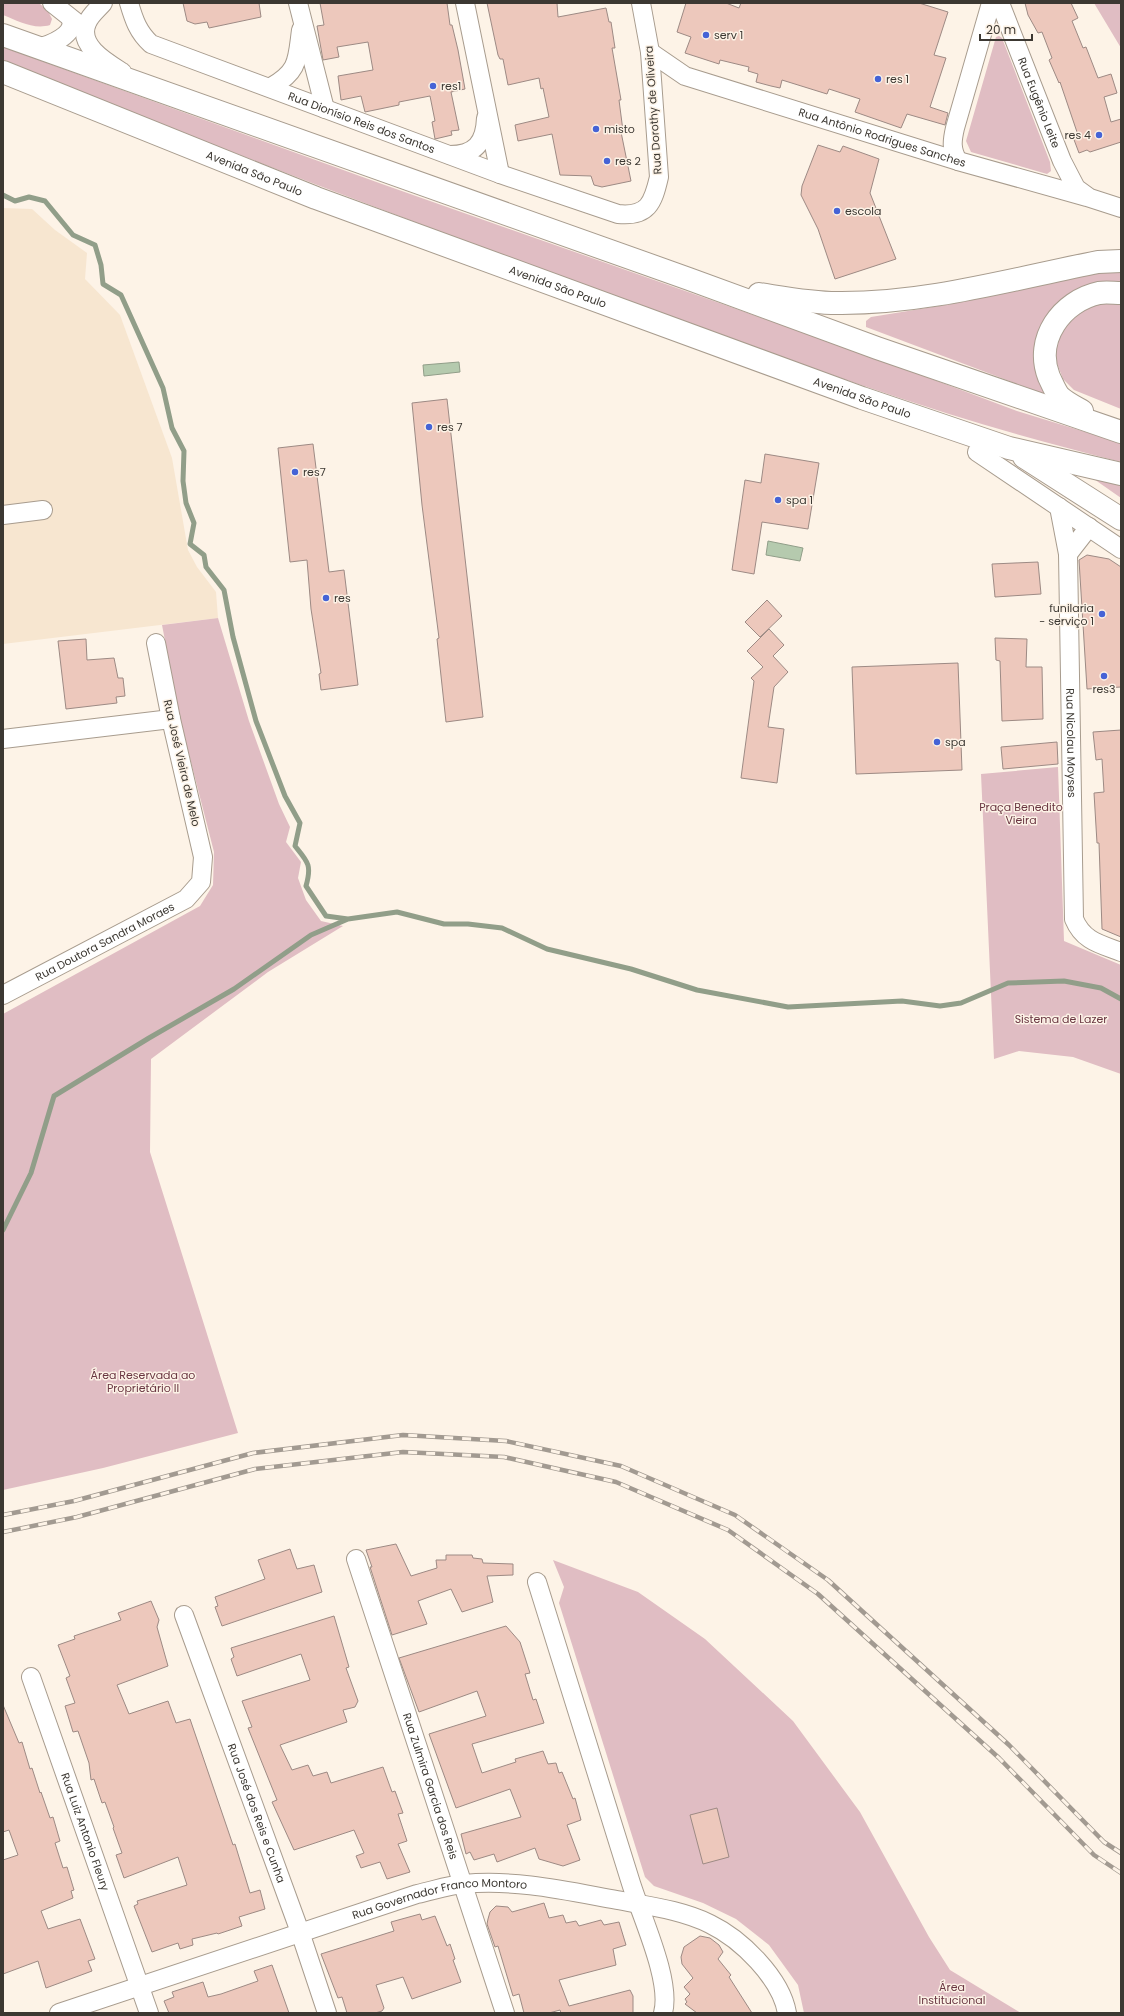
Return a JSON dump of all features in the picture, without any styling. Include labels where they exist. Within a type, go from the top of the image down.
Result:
[{"type":"main road","points":[[3,35],[689,279],[877,348],[1121,431]]},
{"type":"main road","name":"Avenida São Paulo","points":[[3,72],[368,217],[855,396],[943,425],[992,447],[1121,474]]},
{"type":"main road","points":[[689,279],[741,291],[792,299],[816,302],[855,303],[916,298],[1098,262],[1121,261]]},
{"type":"main road","points":[[1121,293],[1100,293],[1079,301],[1059,316],[1049,332],[1044,346],[1048,374],[1059,395],[1075,407],[1121,431]]},
{"type":"main road","points":[[992,447],[1121,519]]},
{"type":"street","points":[[52,3],[86,30]]},
{"type":"street","points":[[103,3],[90,19],[86,30],[87,40],[93,50],[102,59],[141,84]]},
{"type":"street","name":"Rua Dionísio Reis dos Santos","points":[[129,3],[136,25],[151,44],[500,174],[618,214]]},
{"type":"street","points":[[465,3],[500,174]]},
{"type":"street","name":"Rua Dorothy de Oliveira","points":[[618,214],[632,216],[645,210],[655,196],[659,177],[650,52],[641,3]]},
{"type":"street","points":[[958,161],[953,152],[952,143],[955,128],[991,3]]},
{"type":"street","name":"Rua Eugênio Leite","points":[[1000,3],[1062,161],[1076,188],[1087,197]]},
{"type":"street","points":[[271,88],[285,79],[294,69],[297,58],[300,11]]},
{"type":"street","points":[[300,11],[325,109]]},
{"type":"street","points":[[37,48],[53,43],[70,30],[72,24],[71,19]]},
{"type":"street","name":"Rua Antônio Rodrigues Sanches","points":[[650,52],[685,76],[958,161],[1121,208]]},
{"type":"street","points":[[449,155],[463,155],[474,150],[481,140],[486,128],[487,109]]},
{"type":"street","points":[[992,447],[1059,507],[1121,549]]},
{"type":"street","name":"Rua Nicolau Moyses","points":[[1059,507],[1068,554],[1074,919],[1079,930],[1090,940],[1121,952]]},
{"type":"street","points":[[3,515],[44,510]]},
{"type":"street","points":[[1068,554],[1089,527]]},
{"type":"street","name":"Rua José Vieira de Melo","points":[[156,643],[170,719],[203,857],[201,882]]},
{"type":"street","points":[[3,739],[170,719]]},
{"type":"street","name":"Rua Doutora Sandra Moraes","points":[[3,995],[186,899],[201,882]]},
{"type":"street","name":"Rua Zulmira Garcia dos Reis","points":[[356,1559],[505,2013]]},
{"type":"street","points":[[537,1582],[637,1904],[658,1960],[666,2003],[663,2013]]},
{"type":"street","name":"Rua José dos Reis e Cunha","points":[[184,1615],[300,1932],[327,2013]]},
{"type":"street","name":"Rua Luiz Antonio Fleury","points":[[31,1677],[149,2013]]},
{"type":"street","name":"Rua Governador Franco Montoro","points":[[60,2013],[417,1894],[463,1884],[502,1882],[554,1889],[637,1904],[675,1912],[711,1924],[743,1946],[773,1979],[786,2005],[787,2013]]},
{"type":"shaded area","points":[[3,3],[39,3],[48,11],[52,19],[50,25],[32,26],[3,15]]},
{"type":"shaded area","points":[[3,208],[32,209],[55,230],[87,253],[85,279],[120,315],[172,458],[188,550],[197,567],[216,592],[218,618],[3,644]]},
{"type":"shaded area","points":[[459,362],[460,372],[424,376],[423,365]]},
{"type":"shaded area","points":[[768,541],[803,548],[800,561],[766,555]]},
{"type":"green space","points":[[1094,3],[1121,3],[1121,48]]},
{"type":"green space","points":[[999,36],[1002,38],[1050,162],[1051,171],[1047,174],[971,152],[966,141],[996,37]]},
{"type":"green space","points":[[3,47],[382,184],[884,361],[1017,411],[1121,443],[1121,462],[992,427],[905,400],[599,291],[300,178],[3,61]]},
{"type":"green space","points":[[1121,271],[1121,286],[1065,298],[1051,311],[1043,326],[1046,391],[1044,394],[866,327],[866,321],[871,317],[957,303],[1087,274]]},
{"type":"green space","points":[[1121,301],[1121,409],[1074,390],[1063,379],[1056,361],[1054,347],[1060,330],[1090,303]]},
{"type":"green space","points":[[1091,477],[1121,484],[1121,498]]},
{"type":"green space","name":"Área Reservada ao Proprietário II","points":[[218,618],[249,721],[279,804],[290,827],[286,842],[301,862],[298,878],[306,900],[321,921],[343,926],[268,972],[151,1059],[150,1152],[238,1433],[103,1468],[3,1490],[3,1014],[200,906],[213,885],[214,852],[181,723],[162,625]]},
{"type":"green space","name":"Praça Benedito Vieira","points":[[1058,767],[1064,941],[1121,965],[1121,1074],[1073,1057],[1019,1051],[994,1059],[981,774]]},
{"type":"green space","name":"Área Institucional","points":[[553,1560],[638,1592],[705,1639],[793,1721],[860,1812],[929,1937],[950,1970],[1021,2013],[804,2013],[798,1985],[769,1945],[736,1919],[703,1903],[654,1886],[645,1877],[559,1603],[564,1587]]},
{"type":"building","points":[[183,3],[259,3],[261,17],[209,28],[207,22],[195,24],[187,21]]},
{"type":"building","points":[[320,3],[447,3],[450,25],[452,25],[458,50],[465,89],[451,92],[459,130],[451,131],[452,135],[435,139],[432,122],[435,121],[430,96],[399,102],[399,105],[365,112],[361,96],[341,100],[338,76],[373,70],[368,42],[337,47],[339,57],[323,60],[317,26],[324,25]]},
{"type":"building","points":[[487,3],[557,3],[558,17],[606,8],[609,22],[611,22],[615,48],[612,48],[621,100],[619,100],[623,131],[621,132],[631,181],[602,187],[594,185],[591,176],[560,175],[552,134],[518,141],[515,125],[549,117],[543,88],[541,89],[539,78],[508,85],[503,59],[500,59],[498,55]]},
{"type":"building","points":[[686,3],[726,3],[739,8],[741,3],[919,3],[948,12],[934,55],[946,58],[930,107],[948,113],[945,125],[907,114],[901,128],[855,112],[860,99],[829,89],[827,94],[782,80],[780,88],[771,86],[756,82],[758,74],[748,71],[749,67],[720,60],[719,64],[685,53],[691,37],[677,32]]},
{"type":"building","points":[[1025,3],[1071,3],[1078,18],[1072,21],[1083,48],[1086,47],[1098,78],[1111,74],[1117,93],[1104,97],[1111,122],[1121,119],[1121,142],[1090,152],[1087,150],[1079,153],[1073,137],[1078,135],[1060,82],[1059,83],[1049,60],[1052,58],[1042,32],[1038,33],[1028,15]]},
{"type":"building","name":"escola","points":[[818,145],[840,152],[843,146],[879,159],[870,193],[896,259],[835,279],[818,229],[801,195],[802,186]]},
{"type":"building","points":[[447,399],[483,717],[446,722],[437,639],[439,638],[422,505],[412,403]]},
{"type":"building","points":[[313,444],[329,572],[344,570],[358,685],[321,690],[319,674],[321,673],[311,609],[307,560],[290,562],[278,448]]},
{"type":"building","name":"spa 1","points":[[765,454],[819,463],[808,529],[762,522],[754,574],[732,570],[745,480],[761,483]]},
{"type":"building","name":"funilaria - serviço 1","points":[[1087,555],[1109,559],[1121,567],[1121,687],[1087,689],[1079,560]]},
{"type":"building","points":[[1038,562],[1041,594],[995,597],[992,564]]},
{"type":"building","points":[[767,600],[782,616],[760,637],[745,622]]},
{"type":"building","points":[[769,629],[784,645],[773,656],[788,672],[774,687],[768,727],[784,729],[777,783],[741,778],[754,681],[751,678],[763,667],[747,651]]},
{"type":"building","points":[[995,638],[1027,639],[1026,667],[1042,667],[1043,719],[1002,721],[1000,661],[996,660]]},
{"type":"building","points":[[86,639],[87,660],[114,658],[118,678],[123,678],[125,696],[116,697],[117,703],[66,709],[58,641]]},
{"type":"building","name":"spa","points":[[958,663],[962,770],[856,774],[852,667]]},
{"type":"building","points":[[1121,730],[1121,937],[1102,929],[1099,843],[1097,843],[1094,793],[1104,792],[1102,759],[1096,760],[1093,732]]},
{"type":"building","points":[[1057,742],[1058,764],[1003,769],[1001,747]]},
{"type":"building","points":[[396,1544],[411,1576],[437,1568],[436,1560],[446,1560],[446,1555],[472,1555],[473,1558],[482,1559],[483,1563],[513,1564],[513,1575],[487,1576],[493,1602],[462,1612],[451,1589],[418,1601],[427,1624],[392,1635],[366,1550]]},
{"type":"building","points":[[290,1549],[297,1569],[314,1565],[322,1592],[222,1626],[215,1607],[218,1606],[215,1597],[265,1579],[258,1560]]},
{"type":"building","points":[[151,1601],[159,1620],[157,1627],[168,1666],[117,1685],[129,1714],[168,1701],[176,1723],[190,1719],[233,1845],[235,1844],[250,1893],[260,1890],[265,1909],[239,1917],[242,1926],[218,1934],[192,1939],[193,1945],[180,1949],[178,1943],[152,1952],[134,1906],[138,1904],[137,1901],[187,1885],[178,1857],[124,1878],[116,1855],[122,1853],[113,1828],[114,1827],[105,1802],[102,1803],[94,1779],[91,1780],[89,1763],[78,1731],[73,1732],[65,1706],[75,1703],[66,1678],[70,1676],[58,1645],[75,1639],[74,1636],[121,1620],[118,1613]]},
{"type":"building","points":[[334,1616],[349,1667],[346,1668],[358,1701],[355,1707],[343,1710],[347,1722],[280,1745],[292,1770],[308,1765],[313,1776],[327,1772],[331,1783],[383,1767],[392,1792],[395,1791],[403,1813],[398,1814],[407,1841],[398,1844],[410,1872],[387,1879],[380,1862],[361,1868],[356,1856],[364,1853],[354,1830],[294,1850],[272,1802],[277,1800],[248,1728],[252,1727],[242,1701],[310,1680],[301,1654],[237,1676],[231,1659],[234,1657],[231,1648]]},
{"type":"building","points":[[506,1626],[520,1642],[530,1673],[525,1674],[533,1700],[536,1699],[544,1723],[472,1744],[482,1773],[516,1762],[515,1759],[543,1751],[548,1764],[556,1763],[559,1773],[562,1772],[573,1799],[575,1798],[581,1820],[567,1825],[580,1860],[563,1866],[539,1859],[535,1848],[497,1862],[494,1854],[474,1860],[470,1852],[466,1854],[461,1834],[521,1817],[510,1789],[456,1808],[429,1734],[486,1716],[477,1691],[419,1712],[399,1658]]},
{"type":"building","points":[[3,1705],[19,1743],[22,1742],[30,1769],[32,1768],[50,1818],[53,1817],[60,1841],[55,1843],[63,1868],[67,1867],[74,1890],[71,1891],[73,1898],[41,1911],[48,1929],[80,1919],[95,1959],[88,1961],[92,1971],[46,1988],[38,1961],[3,1974],[3,1860],[18,1855],[9,1830],[3,1832]]},
{"type":"building","points":[[717,1808],[729,1857],[703,1864],[690,1815]]},
{"type":"building","points":[[544,1903],[549,1918],[563,1915],[566,1923],[576,1921],[579,1926],[601,1920],[604,1925],[619,1922],[626,1945],[613,1949],[616,1965],[559,1980],[569,2006],[630,1990],[633,1996],[633,2013],[561,2013],[560,2010],[549,2013],[524,2013],[519,1994],[513,1996],[498,1946],[495,1947],[487,1924],[490,1912],[496,1906],[508,1907],[512,1912]]},
{"type":"building","points":[[420,1914],[422,1920],[435,1916],[447,1946],[450,1944],[455,1959],[453,1960],[461,1982],[412,1999],[403,1977],[376,1985],[384,2008],[382,2011],[375,2013],[347,2013],[342,1997],[338,1998],[321,1954],[394,1931],[391,1922]]},
{"type":"building","points":[[700,1936],[710,1938],[719,1945],[723,1952],[718,1959],[731,1975],[729,1977],[752,2013],[697,2013],[685,2004],[687,2002],[685,1999],[690,1994],[684,1987],[693,1978],[682,1964],[681,1957],[684,1947]]},
{"type":"building","points":[[272,1965],[289,2013],[169,2013],[164,2001],[174,1997],[172,1992],[203,1982],[208,1997],[221,1994],[258,1981],[254,1971]]},
{"type":"waterway","points":[[3,195],[15,201],[29,197],[45,201],[73,235],[95,245],[101,265],[103,284],[121,295],[163,388],[172,428],[184,451],[183,481],[186,503],[194,523],[190,544],[204,555],[206,567],[224,590],[233,637],[256,721],[285,796],[300,823],[295,846],[308,864],[309,873],[306,886],[326,916],[348,919],[397,912],[444,924],[468,924],[502,928],[547,949],[631,969],[697,990],[788,1007],[902,1001],[940,1006],[961,1003],[1008,983],[1064,981],[1101,988],[1121,999]]},
{"type":"waterway","points":[[3,1230],[31,1173],[54,1096],[149,1038],[234,989],[311,935],[348,919]]},
{"type":"railway","points":[[3,1515],[74,1501],[253,1453],[403,1435],[506,1441],[621,1466],[735,1515],[828,1580],[1009,1745],[1104,1842],[1121,1853]]},
{"type":"railway","points":[[3,1532],[77,1517],[255,1469],[403,1452],[504,1457],[616,1482],[728,1530],[818,1594],[999,1758],[1094,1855],[1121,1873]]},
{"type":"place","name":"serv 1","points":[[706,35]]},
{"type":"place","name":"res 1","points":[[878,79]]},
{"type":"place","name":"res1","points":[[433,86]]},
{"type":"place","name":"misto","points":[[596,129]]},
{"type":"place","name":"res 4","points":[[1099,135]]},
{"type":"place","name":"res 2","points":[[607,161]]},
{"type":"place","name":"escola","points":[[837,211]]},
{"type":"place","name":"res 7","points":[[429,427]]},
{"type":"place","name":"res7","points":[[295,472]]},
{"type":"place","name":"spa 1","points":[[778,500]]},
{"type":"place","name":"res","points":[[326,598]]},
{"type":"place","name":"funilaria - serviço 1","points":[[1102,614]]},
{"type":"place","name":"res3","points":[[1104,676]]},
{"type":"place","name":"spa","points":[[937,742]]},
{"type":"park label","name":"Sistema de Lazer","points":[[1061,1019]]}]
